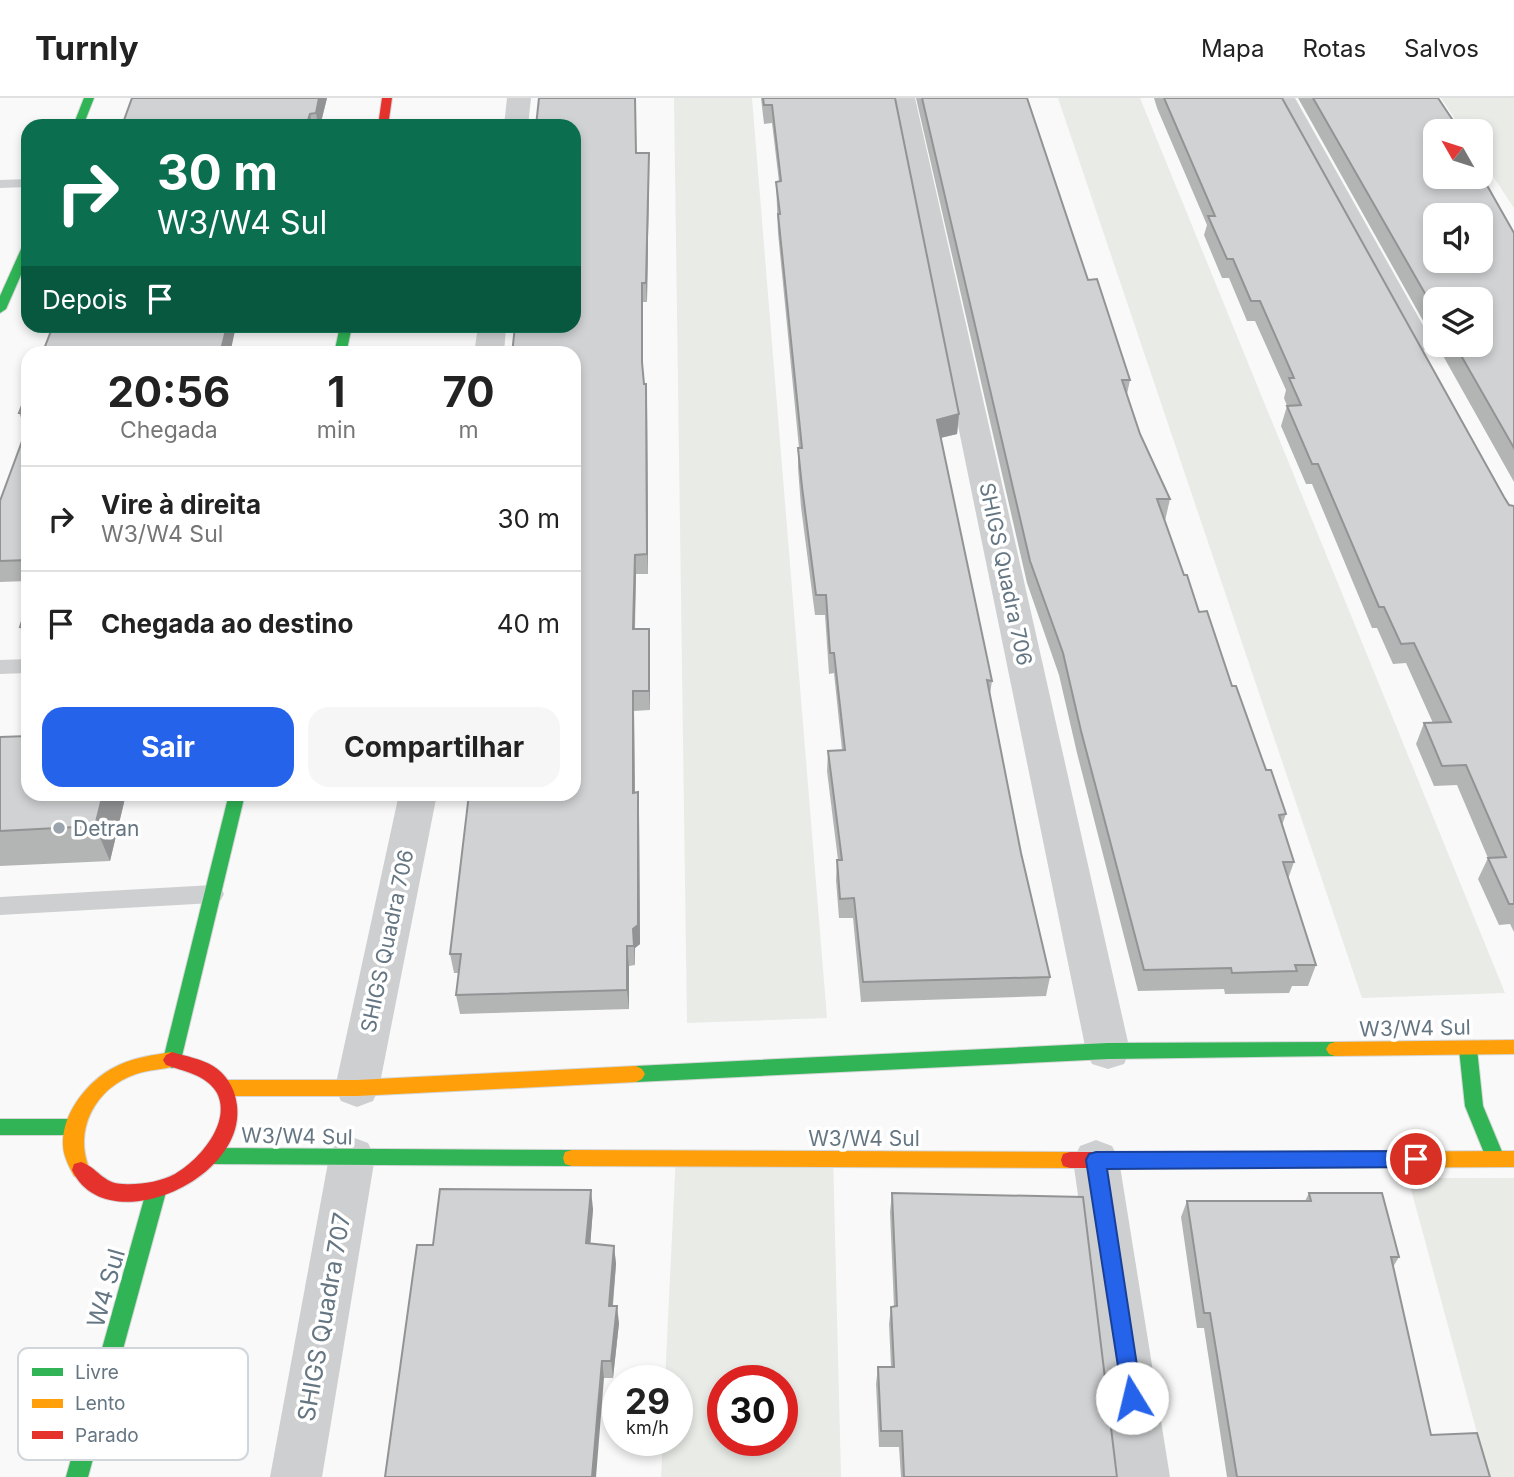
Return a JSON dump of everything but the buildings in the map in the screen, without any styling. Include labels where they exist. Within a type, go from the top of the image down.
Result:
[{"type":"main road","points":[[81,119],[89,98]]},
{"type":"main road","points":[[384,119],[387,98]]},
{"type":"main road","points":[[0,309],[21,262]]},
{"type":"main road","points":[[172,1060],[235,801]]},
{"type":"main road","name":"W3/W4 Sul","points":[[225,1088],[356,1088],[1108,1051],[1514,1047]]},
{"type":"main road","points":[[1468,1049],[1469,1089],[1480,1125],[1496,1159]]},
{"type":"main road","points":[[172,1060],[194,1064],[212,1073],[225,1088],[231,1104],[230,1121],[224,1139],[214,1156],[197,1172],[178,1184],[156,1192],[125,1195],[99,1188],[81,1172],[72,1150],[74,1127],[84,1105],[101,1087],[122,1072],[147,1063],[172,1060]]},
{"type":"main road","points":[[0,1127],[74,1127]]},
{"type":"main road","name":"W3/W4 Sul","points":[[214,1156],[1514,1159]]},
{"type":"main road","name":"W4 Sul","points":[[113,1348],[156,1192]]},
{"type":"main road","name":"W4 Sul","points":[[77,1477],[82,1460]]},
{"type":"street","points":[[517,119],[519,98]]},
{"type":"street","name":"SHIGS Quadra 706","points":[[903,98],[1108,1051]]},
{"type":"street","points":[[1283,98],[1429,362]]},
{"type":"street","name":"SHIGS Quadra 706","points":[[356,1088],[417,801]]},
{"type":"street","name":"SHIGS Quadra 707","points":[[296,1477],[352,1157]]},
{"type":"street","points":[[1096,1160],[1144,1477]]},
{"type":"lane","points":[[0,184],[21,183]]},
{"type":"lane","points":[[0,667],[21,666]]},
{"type":"lane","points":[[0,906],[213,894]]},
{"type":"shaded area","points":[[674,98],[752,98],[827,1018],[687,1023]]},
{"type":"shaded area","points":[[1058,98],[1140,98],[1505,993],[1362,998]]},
{"type":"shaded area","points":[[1441,98],[1514,98],[1514,208],[1493,176],[1493,119],[1455,119]]},
{"type":"shaded area","points":[[676,1154],[833,1155],[841,1477],[661,1477],[662,1456],[693,1456],[693,1365],[666,1365]]},
{"type":"shaded area","points":[[1408,1178],[1514,1178],[1514,1477],[1489,1477]]},
{"type":"traffic: fast","points":[[81,119],[89,98]]},
{"type":"traffic: fast","points":[[0,309],[21,262]]},
{"type":"traffic: fast","points":[[342,346],[344,333]]},
{"type":"traffic: fast","points":[[172,1060],[235,801]]},
{"type":"traffic: fast","points":[[636,1074],[1108,1051],[1335,1049]]},
{"type":"traffic: fast","points":[[1468,1049],[1474,1106],[1496,1159]]},
{"type":"traffic: fast","points":[[0,1127],[74,1127]]},
{"type":"traffic: fast","points":[[214,1156],[572,1158]]},
{"type":"traffic: fast","points":[[113,1348],[156,1192]]},
{"type":"traffic: fast","points":[[77,1477],[82,1460]]},
{"type":"traffic: slow","points":[[1335,1049],[1514,1047]]},
{"type":"traffic: slow","points":[[81,1170],[73,1141],[75,1127],[89,1100],[99,1088],[124,1071],[172,1060]]},
{"type":"traffic: slow","points":[[225,1088],[357,1088],[636,1074]]},
{"type":"traffic: slow","points":[[572,1158],[1070,1160]]},
{"type":"traffic: slow","points":[[1298,1160],[1514,1159]]},
{"type":"traffic: jam","points":[[384,119],[387,98]]},
{"type":"traffic: jam","points":[[81,1170],[94,1183],[110,1191],[154,1191],[182,1179],[206,1160],[223,1137],[230,1113],[225,1090],[207,1071],[172,1060]]},
{"type":"traffic: jam","points":[[1070,1160],[1298,1160]]},
{"type":"place","name":"Detran","points":[[59,828]]},
{"type":"route","points":[[1132,1398],[1096,1160],[1416,1159]]}]
